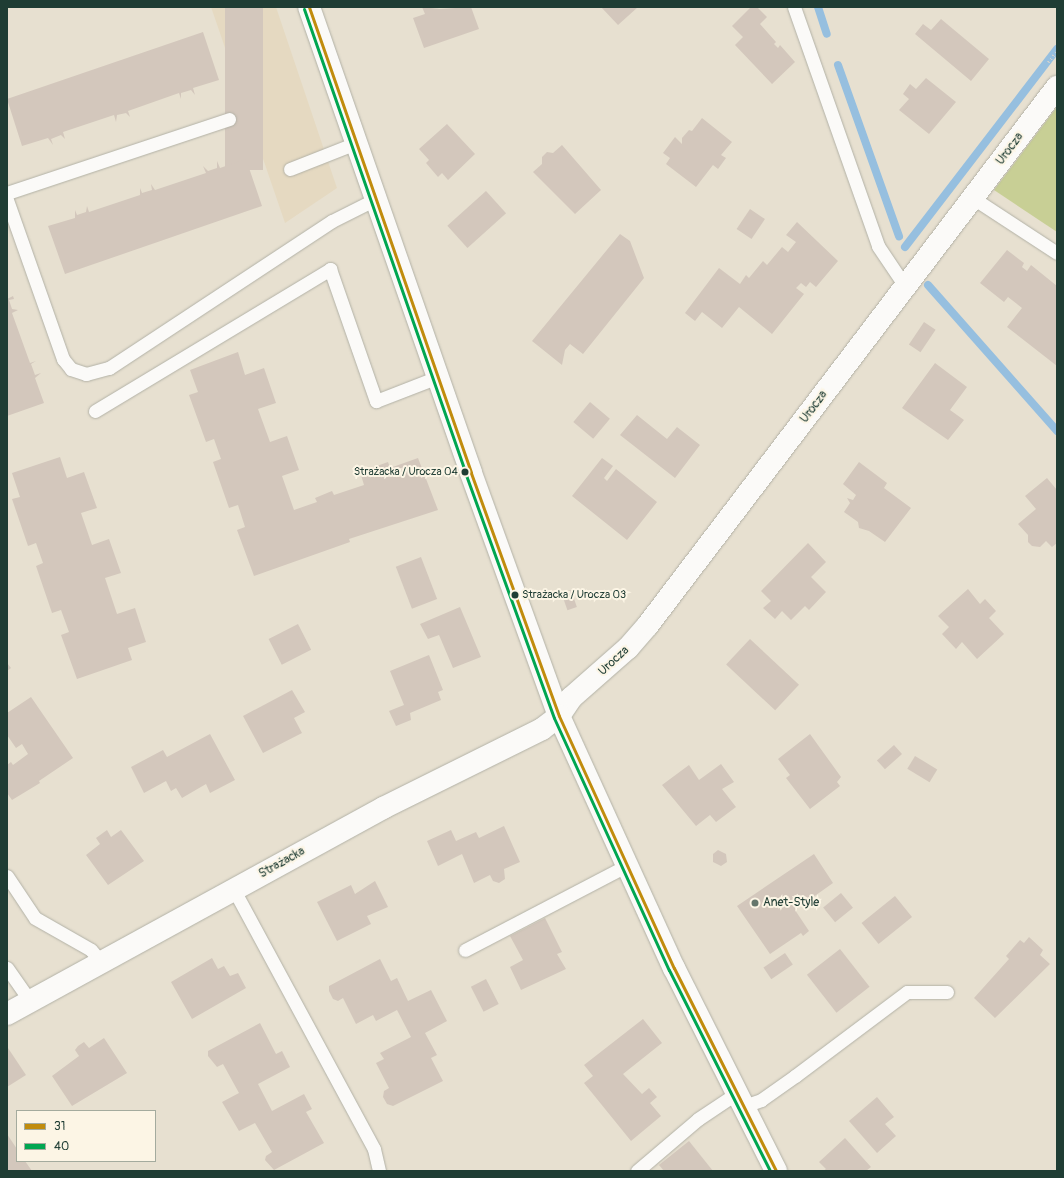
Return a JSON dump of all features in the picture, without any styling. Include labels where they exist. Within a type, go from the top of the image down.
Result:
[{"type":"street","points":[[309,7],[438,377],[559,716],[626,866],[776,1171]]},
{"type":"street","name":"Urocza","points":[[559,716],[571,698],[628,648],[648,625],[1057,86]]},
{"type":"street","name":"Strażacka","points":[[7,1014],[383,808],[542,729],[559,716]]},
{"type":"lane","points":[[794,7],[878,246],[905,286]]},
{"type":"lane","points":[[7,192],[229,120]]},
{"type":"lane","points":[[290,169],[356,143]]},
{"type":"lane","points":[[973,198],[1057,253]]},
{"type":"lane","points":[[7,200],[63,359],[71,369],[86,374],[109,368],[332,221],[376,199]]},
{"type":"lane","points":[[95,411],[330,269],[376,401],[438,377]]},
{"type":"lane","points":[[465,950],[626,866]]},
{"type":"lane","points":[[7,876],[36,918],[91,950],[101,962]]},
{"type":"lane","points":[[234,890],[374,1148],[379,1171]]},
{"type":"lane","points":[[7,968],[30,1001]]},
{"type":"lane","points":[[637,1171],[698,1119],[741,1099],[761,1100],[907,992],[947,992]]},
{"type":"shaded area","points":[[211,7],[276,7],[337,188],[285,223]]},
{"type":"green space","points":[[1057,107],[1057,232],[994,190]]},
{"type":"building","points":[[225,7],[263,7],[263,170],[225,170]]},
{"type":"building","points":[[422,7],[440,9],[471,7],[479,29],[424,48],[413,18],[425,14]]},
{"type":"building","points":[[601,7],[638,7],[618,25]]},
{"type":"building","points":[[751,7],[757,7],[767,17],[760,24],[776,42],[774,44],[778,48],[780,45],[795,62],[772,84],[735,45],[743,37],[732,26]]},
{"type":"building","points":[[941,19],[989,59],[971,81],[915,34],[923,24],[931,30]]},
{"type":"building","points":[[203,32],[219,80],[193,88],[195,95],[191,90],[181,93],[181,99],[179,93],[128,111],[130,117],[126,113],[117,115],[116,122],[114,115],[63,132],[65,139],[61,135],[51,139],[53,145],[48,138],[22,146],[7,99]]},
{"type":"building","points":[[926,78],[956,102],[929,134],[899,110],[909,99],[903,94],[910,84],[916,89]]},
{"type":"building","points":[[702,118],[732,142],[721,155],[726,158],[718,169],[713,165],[696,187],[666,164],[670,158],[663,153],[675,137],[682,144],[682,138],[689,130],[692,131]]},
{"type":"building","points":[[447,124],[475,154],[448,180],[442,173],[438,177],[426,163],[429,160],[419,149]]},
{"type":"building","points":[[562,145],[601,190],[575,214],[533,172],[542,164],[542,157],[547,152],[553,153]]},
{"type":"building","points":[[246,159],[262,206],[65,274],[48,226],[75,218],[75,210],[77,215],[86,212],[87,206],[89,212],[140,195],[140,188],[142,193],[152,190],[151,184],[155,190],[206,173],[203,166],[208,171],[217,168],[217,161],[220,168]]},
{"type":"building","points":[[486,191],[506,213],[467,248],[447,226]]},
{"type":"building","points":[[750,209],[765,219],[752,239],[737,229]]},
{"type":"building","points":[[797,222],[838,261],[816,287],[810,282],[806,287],[801,283],[796,288],[804,294],[772,334],[739,307],[722,328],[702,312],[695,321],[685,313],[719,268],[740,284],[746,275],[749,278],[763,261],[767,265],[782,247],[788,252],[796,242],[786,235]]},
{"type":"building","points":[[620,234],[630,241],[644,278],[583,354],[570,344],[565,350],[562,365],[532,341]]},
{"type":"building","points":[[1007,250],[1024,263],[1022,267],[1027,271],[1031,265],[1057,286],[1057,366],[1007,327],[1022,308],[1008,297],[1004,302],[980,283]]},
{"type":"building","points":[[13,296],[14,299],[9,300],[12,309],[18,310],[12,313],[30,363],[36,361],[31,364],[35,375],[41,373],[35,378],[44,403],[7,416],[7,299]]},
{"type":"building","points":[[924,322],[936,330],[921,352],[909,344]]},
{"type":"building","points":[[238,352],[245,375],[264,368],[276,403],[258,409],[270,442],[287,436],[299,470],[282,476],[294,510],[317,502],[315,498],[332,491],[334,495],[364,485],[360,472],[388,462],[390,468],[418,458],[438,510],[349,539],[350,542],[254,576],[237,530],[245,527],[238,505],[229,508],[213,462],[221,459],[214,439],[206,442],[189,395],[198,392],[190,370]]},
{"type":"building","points":[[935,363],[967,387],[950,410],[964,420],[948,440],[902,408]]},
{"type":"building","points":[[590,402],[610,419],[593,439],[573,422]]},
{"type":"building","points":[[637,415],[667,439],[677,427],[700,445],[675,478],[620,435]]},
{"type":"building","points":[[60,457],[67,478],[84,472],[97,508],[81,513],[92,545],[109,539],[121,573],[105,578],[117,614],[135,608],[146,642],[128,648],[132,660],[77,679],[61,635],[69,632],[61,610],[52,613],[36,566],[43,563],[36,543],[28,546],[12,499],[20,497],[12,473]]},
{"type":"building","points":[[602,458],[613,466],[604,478],[607,481],[616,469],[657,502],[627,540],[572,496]]},
{"type":"building","points":[[859,462],[887,483],[884,488],[911,508],[885,542],[869,531],[859,528],[858,522],[844,512],[850,503],[847,498],[853,500],[856,495],[843,484]]},
{"type":"building","points":[[1047,478],[1057,490],[1057,543],[1052,547],[1046,541],[1040,547],[1032,546],[1028,542],[1028,535],[1018,524],[1036,509],[1025,496]]},
{"type":"building","points":[[808,543],[826,562],[811,577],[826,592],[809,610],[805,606],[791,620],[782,611],[775,619],[763,608],[771,601],[761,591]]},
{"type":"building","points":[[421,557],[437,599],[412,609],[396,567]]},
{"type":"building","points":[[968,589],[980,604],[985,599],[996,611],[989,618],[1004,634],[977,659],[962,642],[956,649],[942,634],[949,627],[938,616]]},
{"type":"building","points":[[571,590],[577,607],[567,610],[562,593]]},
{"type":"building","points":[[460,607],[481,657],[453,668],[439,635],[428,639],[420,624]]},
{"type":"building","points":[[298,624],[311,650],[282,665],[269,639]]},
{"type":"building","points":[[750,639],[799,685],[775,710],[726,665]]},
{"type":"building","points":[[429,655],[443,690],[438,692],[441,700],[410,713],[411,720],[396,726],[389,711],[404,705],[390,671]]},
{"type":"building","points":[[7,663],[11,668],[7,671]]},
{"type":"building","points":[[292,690],[305,712],[294,718],[302,733],[263,753],[243,716]]},
{"type":"building","points":[[31,697],[73,758],[39,781],[40,783],[12,800],[7,793],[7,765],[11,762],[13,765],[28,754],[22,744],[16,748],[7,735],[7,713]]},
{"type":"building","points":[[210,734],[235,780],[210,793],[206,784],[182,798],[176,788],[171,791],[166,781],[144,793],[131,767],[163,750],[167,757]]},
{"type":"building","points":[[810,734],[841,777],[837,782],[840,786],[810,809],[786,778],[790,775],[778,759]]},
{"type":"building","points":[[894,745],[902,754],[885,769],[877,760]]},
{"type":"building","points":[[915,756],[937,769],[930,782],[907,769]]},
{"type":"building","points":[[721,764],[734,782],[722,789],[736,807],[716,822],[710,815],[696,826],[662,785],[689,765],[699,780]]},
{"type":"building","points":[[504,826],[520,862],[504,869],[505,879],[499,883],[493,881],[490,875],[474,883],[462,854],[438,866],[427,841],[451,830],[456,841],[476,832],[479,838]]},
{"type":"building","points":[[107,830],[111,837],[121,830],[144,861],[108,885],[86,855],[100,844],[96,838]]},
{"type":"building","points":[[718,850],[726,854],[727,862],[721,866],[713,862],[713,854]]},
{"type":"building","points":[[814,854],[833,883],[795,910],[809,931],[803,936],[801,933],[770,954],[737,906]]},
{"type":"building","points":[[375,881],[388,907],[367,916],[371,924],[337,941],[317,902],[351,885],[355,894]]},
{"type":"building","points":[[841,893],[853,908],[835,922],[823,907]]},
{"type":"building","points":[[895,896],[912,917],[879,944],[862,923]]},
{"type":"building","points":[[545,918],[562,952],[557,954],[566,969],[521,990],[510,967],[523,960],[510,936]]},
{"type":"building","points":[[1029,937],[1043,950],[1040,955],[1050,964],[995,1018],[974,998],[1009,959],[1006,956],[1020,940],[1024,943]]},
{"type":"building","points":[[840,949],[870,987],[836,1013],[807,975]]},
{"type":"building","points":[[785,953],[793,965],[771,979],[763,968]]},
{"type":"building","points":[[212,958],[218,969],[224,966],[230,976],[238,973],[246,988],[192,1019],[171,982]]},
{"type":"building","points":[[380,959],[391,981],[397,978],[408,1001],[431,990],[447,1021],[425,1033],[437,1055],[431,1058],[443,1081],[393,1106],[387,1104],[383,1097],[384,1091],[389,1088],[376,1063],[384,1059],[380,1053],[411,1037],[397,1010],[376,1021],[373,1015],[356,1024],[343,998],[338,1001],[333,999],[329,991],[329,986]]},
{"type":"building","points":[[486,979],[499,1004],[484,1012],[471,987]]},
{"type":"building","points":[[643,1019],[662,1043],[623,1074],[642,1094],[649,1088],[657,1097],[650,1103],[661,1116],[631,1141],[584,1083],[593,1076],[584,1065]]},
{"type":"building","points":[[260,1023],[276,1054],[282,1051],[290,1067],[258,1084],[272,1111],[304,1094],[312,1109],[306,1112],[324,1143],[274,1170],[265,1160],[266,1156],[272,1152],[255,1123],[239,1131],[222,1102],[239,1093],[223,1064],[217,1067],[208,1056],[208,1051]]},
{"type":"building","points":[[104,1038],[127,1073],[72,1106],[52,1076],[79,1056],[75,1050],[78,1046],[84,1042],[89,1048]]},
{"type":"building","points":[[8,1048],[26,1075],[7,1087],[7,1049]]},
{"type":"building","points":[[877,1097],[894,1117],[885,1124],[896,1136],[877,1153],[849,1121]]},
{"type":"building","points":[[7,1134],[16,1148],[16,1162],[26,1162],[32,1171],[7,1171]]},
{"type":"building","points":[[845,1138],[871,1167],[866,1171],[823,1171],[826,1169],[819,1162]]},
{"type":"building","points":[[689,1141],[713,1171],[664,1171],[659,1165]]},
{"type":"waterway","points":[[818,7],[827,34]]},
{"type":"waterway","points":[[905,247],[1057,49]]},
{"type":"waterway","points":[[838,65],[899,236]]},
{"type":"waterway","points":[[928,285],[1057,431]]},
{"type":"transit line","name":"31","points":[[309,7],[471,473],[559,716],[674,968],[776,1171]]},
{"type":"transit line","name":"40","points":[[304,9],[466,475],[554,718],[669,970],[770,1171]]},
{"type":"place","name":"Strażacka / Urocza 04","points":[[465,472]]},
{"type":"place","name":"Strażacka / Urocza 03","points":[[515,595]]},
{"type":"place","name":"Anet-Style","points":[[755,903]]}]
